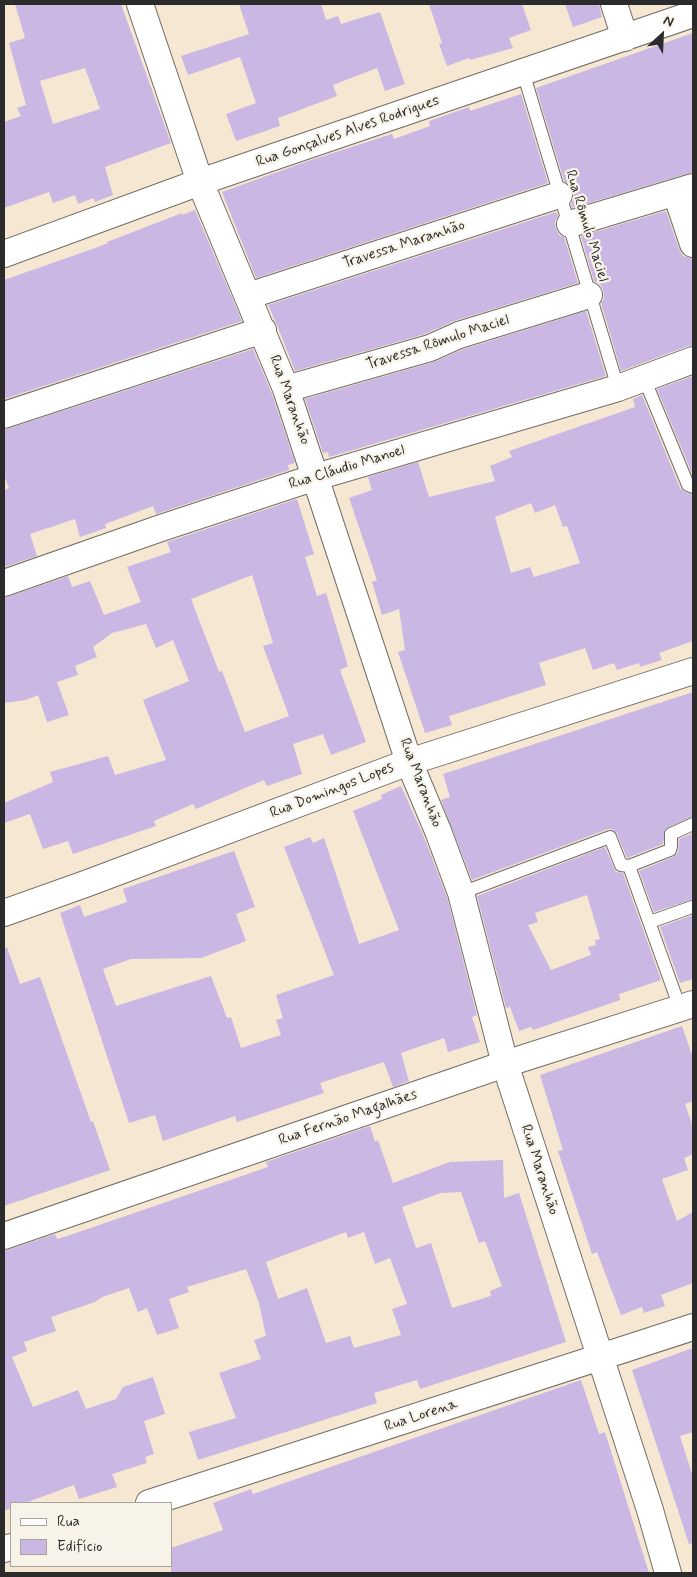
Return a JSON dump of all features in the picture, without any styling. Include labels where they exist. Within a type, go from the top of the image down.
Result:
[{"type":"street","name":"Rua Maranhão","points":[[140,4],[200,182],[286,389],[409,762],[461,893],[505,1064],[599,1358],[650,1510],[668,1573]]},
{"type":"street","points":[[614,4],[625,38]]},
{"type":"street","name":"Rua Gonçalves Alves Rodrigues","points":[[4,254],[200,182],[693,14]]},
{"type":"street","points":[[570,224],[685,190],[693,244]]},
{"type":"street","name":"Travessa Maranhão","points":[[248,296],[559,195]]},
{"type":"street","name":"Travessa Rômulo Maciel","points":[[286,389],[430,348],[459,335],[589,296]]},
{"type":"street","points":[[4,415],[262,330]]},
{"type":"street","name":"Rua Cláudio Manoel","points":[[4,583],[316,477],[618,388],[693,360]]},
{"type":"street","name":"Rua Domingos Lopes","points":[[4,913],[409,762],[693,671]]},
{"type":"street","name":"Rua Fernão Magalhães","points":[[4,1236],[505,1064],[687,1006]]},
{"type":"street","name":"Rua Lorena","points":[[151,1502],[693,1326]]},
{"type":"lane","name":"Rua Rômulo Maciel","points":[[524,72],[559,195],[570,224],[589,296],[618,388]]},
{"type":"lane","points":[[644,378],[688,485],[693,487]]},
{"type":"lane","points":[[461,893],[610,837],[621,865],[629,866],[670,850],[671,834],[693,824]]},
{"type":"lane","points":[[629,866],[650,922],[687,1006]]},
{"type":"lane","points":[[650,922],[692,907]]},
{"type":"building","points":[[15,4],[121,4],[171,143],[105,167],[113,195],[95,202],[93,198],[78,204],[75,195],[53,203],[49,192],[4,208],[4,122],[21,116],[17,108],[26,105],[9,43],[25,38]],"holes":[[[85,68],[100,109],[53,124],[40,81]]]},
{"type":"building","points":[[239,4],[321,4],[326,20],[338,16],[341,24],[380,12],[405,84],[385,91],[377,68],[333,85],[337,96],[278,118],[280,126],[236,141],[226,114],[256,103],[240,57],[188,75],[181,56],[249,34]]},
{"type":"building","points":[[429,4],[522,4],[531,30],[509,38],[513,48],[470,60],[469,58],[447,66],[439,44],[442,43]]},
{"type":"building","points":[[565,4],[599,4],[602,17],[573,27]]},
{"type":"building","points":[[693,33],[693,172],[572,208],[573,191],[569,184],[564,181],[536,88]]},
{"type":"building","points":[[521,94],[548,183],[256,278],[222,192],[308,161],[392,134],[394,139],[430,126],[429,121],[469,107],[470,111]]},
{"type":"building","points":[[195,210],[242,321],[4,399],[4,280],[95,248],[182,213],[182,215]]},
{"type":"building","points":[[666,211],[679,249],[683,256],[693,259],[693,345],[621,371],[601,303],[604,298],[603,290],[600,284],[594,281],[581,236]]},
{"type":"building","points":[[556,212],[558,216],[555,221],[556,229],[559,235],[564,237],[578,283],[454,321],[425,334],[295,371],[268,305]]},
{"type":"building","points":[[586,311],[606,376],[329,457],[328,452],[323,453],[305,399],[434,362],[464,349]]},
{"type":"building","points":[[253,349],[272,394],[295,463],[288,465],[289,470],[156,514],[153,506],[105,524],[106,528],[80,537],[75,519],[30,534],[37,556],[4,567],[4,490],[9,488],[4,475],[4,430]]},
{"type":"building","points":[[693,376],[693,476],[657,389]]},
{"type":"building","points":[[642,395],[680,488],[693,495],[693,641],[659,653],[662,660],[640,667],[639,663],[617,670],[614,663],[593,670],[585,648],[539,663],[546,685],[449,716],[452,725],[425,733],[398,652],[405,650],[399,609],[382,615],[372,582],[377,580],[349,498],[372,490],[368,477],[418,462],[429,497],[495,481],[490,466],[512,457],[509,451],[635,407],[633,399]],"holes":[[[531,503],[535,513],[555,505],[563,527],[567,526],[580,563],[534,577],[530,567],[511,573],[495,517]]]},
{"type":"building","points":[[297,499],[314,554],[305,557],[317,596],[326,593],[348,666],[340,670],[366,742],[331,755],[323,734],[293,744],[302,774],[267,786],[264,780],[196,809],[193,804],[154,821],[156,826],[73,854],[68,841],[43,849],[30,814],[4,823],[4,803],[53,782],[50,772],[108,756],[115,775],[166,760],[143,700],[189,681],[173,640],[156,648],[146,624],[112,633],[93,647],[97,657],[75,666],[78,675],[57,682],[69,715],[47,722],[38,695],[26,700],[4,703],[4,598],[68,576],[72,587],[90,581],[104,615],[141,602],[127,567],[171,552],[167,542]],"holes":[[[252,575],[273,643],[263,646],[289,716],[245,732],[222,671],[219,672],[191,599]]]},
{"type":"building","points":[[693,692],[693,816],[665,829],[663,844],[627,858],[617,834],[612,829],[608,829],[472,880],[441,800],[450,797],[443,774]]},
{"type":"building","points":[[401,786],[424,837],[447,897],[477,1015],[472,1017],[480,1042],[448,1052],[444,1038],[401,1053],[409,1081],[393,1087],[384,1062],[320,1083],[324,1093],[237,1122],[235,1116],[163,1141],[155,1115],[129,1123],[60,913],[80,905],[84,917],[127,902],[123,889],[234,851],[255,907],[236,914],[246,941],[201,958],[131,959],[103,969],[116,1006],[211,976],[227,1018],[231,1017],[241,1048],[281,1035],[276,1020],[283,1018],[276,995],[334,975],[284,847],[310,837],[313,843],[324,838],[359,944],[399,930],[353,811],[382,799],[381,795]]},
{"type":"building","points":[[693,833],[693,899],[654,912],[639,871],[673,857],[678,852],[679,839]]},
{"type":"building","points":[[605,847],[616,872],[623,873],[661,980],[619,994],[620,1000],[533,1030],[531,1027],[519,1031],[510,1007],[506,1008],[477,896]],"holes":[[[587,895],[600,939],[595,940],[596,945],[588,947],[591,955],[551,970],[528,925],[538,922],[535,913]]]},
{"type":"building","points":[[693,915],[693,979],[680,983],[660,927]]},
{"type":"building","points":[[7,947],[20,984],[40,977],[110,1170],[4,1206],[4,948]]},
{"type":"building","points":[[682,1026],[693,1058],[693,1101],[685,1104],[693,1127],[693,1154],[684,1158],[688,1170],[662,1179],[677,1221],[693,1212],[693,1283],[661,1295],[665,1306],[644,1313],[642,1307],[621,1315],[597,1252],[592,1254],[558,1151],[563,1150],[540,1075]]},
{"type":"building","points":[[370,1126],[375,1142],[378,1140],[393,1183],[450,1162],[503,1160],[504,1198],[519,1193],[566,1342],[420,1389],[417,1380],[374,1393],[377,1403],[198,1460],[189,1432],[236,1418],[219,1373],[261,1359],[254,1340],[266,1336],[259,1303],[246,1269],[187,1287],[189,1292],[169,1299],[179,1328],[157,1335],[147,1308],[138,1312],[129,1288],[51,1317],[56,1331],[24,1342],[27,1351],[12,1357],[33,1407],[78,1390],[86,1409],[116,1399],[123,1387],[153,1377],[165,1414],[144,1421],[154,1454],[145,1457],[147,1463],[112,1474],[117,1487],[79,1499],[74,1485],[28,1502],[10,1502],[10,1508],[4,1511],[4,1251],[55,1234],[57,1239],[73,1234],[268,1167],[266,1162]],"holes":[[[461,1192],[479,1243],[485,1241],[502,1286],[490,1291],[491,1296],[452,1308],[431,1243],[416,1248],[402,1207],[441,1193]],[[346,1232],[348,1238],[364,1232],[375,1264],[390,1258],[407,1304],[392,1309],[401,1335],[354,1348],[350,1336],[326,1343],[307,1288],[278,1299],[266,1262]]]},
{"type":"building","points":[[693,1348],[693,1432],[680,1436],[693,1477],[693,1543],[689,1544],[632,1370]]},
{"type":"building","points":[[581,1380],[599,1434],[605,1432],[649,1573],[171,1573],[172,1548],[223,1530],[213,1503],[251,1489],[253,1494]]}]
